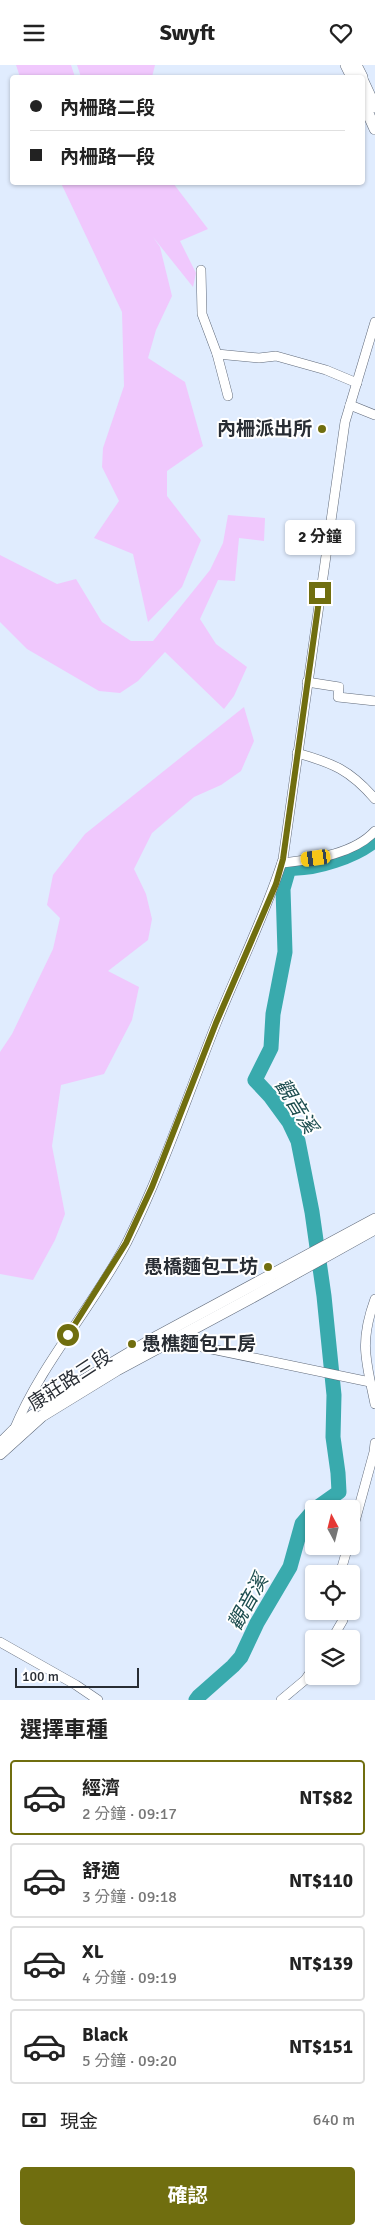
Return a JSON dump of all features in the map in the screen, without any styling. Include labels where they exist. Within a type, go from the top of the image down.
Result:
[{"type":"main road","points":[[365,85],[375,107]]},
{"type":"main road","points":[[365,107],[375,129]]},
{"type":"main road","name":"康莊路三段","points":[[0,1444],[14,1430],[62,1393],[136,1349],[375,1219]]},
{"type":"main road","name":"康莊路三段","points":[[0,1454],[42,1416],[117,1369],[173,1341],[375,1229]]},
{"type":"street","points":[[201,270],[202,314],[217,354],[228,396]]},
{"type":"street","points":[[14,1430],[25,1401],[96,1294],[126,1243],[152,1187],[216,1023],[276,884],[282,863],[335,481],[345,422],[375,322]]},
{"type":"street","points":[[217,354],[259,358],[276,356],[326,370],[357,383]]},
{"type":"street","points":[[350,405],[375,415]]},
{"type":"street","points":[[307,682],[339,687],[338,697],[375,701]]},
{"type":"street","points":[[297,753],[338,766],[352,776],[375,799]]},
{"type":"street","points":[[282,863],[316,858],[345,850],[370,837],[375,831]]},
{"type":"street","points":[[375,1299],[366,1323],[364,1352],[375,1404]]},
{"type":"street","points":[[173,1341],[370,1382]]},
{"type":"street","points":[[360,1503],[375,1443]]},
{"type":"street","points":[[0,1642],[76,1685],[98,1700]]},
{"type":"street","points":[[281,1700],[305,1680]]},
{"type":"shaded area","points":[[16,65],[71,65],[74,75],[19,75]]},
{"type":"shaded area","points":[[77,65],[155,65],[152,75],[80,75]]},
{"type":"shaded area","points":[[62,185],[175,185],[208,229],[180,241],[196,273],[193,287],[153,237],[160,247],[172,296],[156,330],[148,358],[185,382],[203,446],[167,471],[167,496],[201,540],[182,587],[148,622],[133,554],[94,538],[119,501],[102,467],[103,448],[124,386],[122,312]]},
{"type":"shaded area","points":[[228,515],[265,518],[264,541],[239,538],[235,581],[218,580],[200,619],[216,644],[247,667],[234,696],[224,709],[165,652],[138,681],[120,693],[99,691],[27,649],[0,622],[0,555],[57,584],[76,579],[102,622],[131,641],[153,641],[210,570],[223,543]]},
{"type":"shaded area","points":[[244,707],[254,741],[241,771],[221,785],[194,797],[152,833],[134,869],[146,894],[152,919],[148,940],[108,971],[139,987],[132,1020],[104,1074],[61,1085],[52,1146],[65,1214],[55,1240],[33,1280],[0,1274],[0,1052],[12,1034],[53,949],[60,918],[47,905],[53,875],[85,834]]},
{"type":"waterway","name":"觀音溪","points":[[328,1500],[339,1492],[333,1437],[334,1395],[324,1296],[312,1212],[298,1141],[289,1122],[270,1096],[255,1080],[271,1048],[273,1014],[285,952],[283,889],[289,868],[311,867],[335,861],[367,846],[375,840]]},
{"type":"waterway","name":"觀音溪","points":[[196,1700],[241,1657],[257,1623],[290,1567],[302,1524],[305,1520]]},
{"type":"place","name":"內柵派出所","points":[[322,429]]},
{"type":"place","name":"愚橋麵包工坊","points":[[268,1267]]},
{"type":"place","name":"愚樵麵包工房","points":[[132,1344]]},
{"type":"route","points":[[68,1335],[96,1294],[126,1243],[152,1187],[216,1023],[276,884],[283,859],[320,593]]}]
